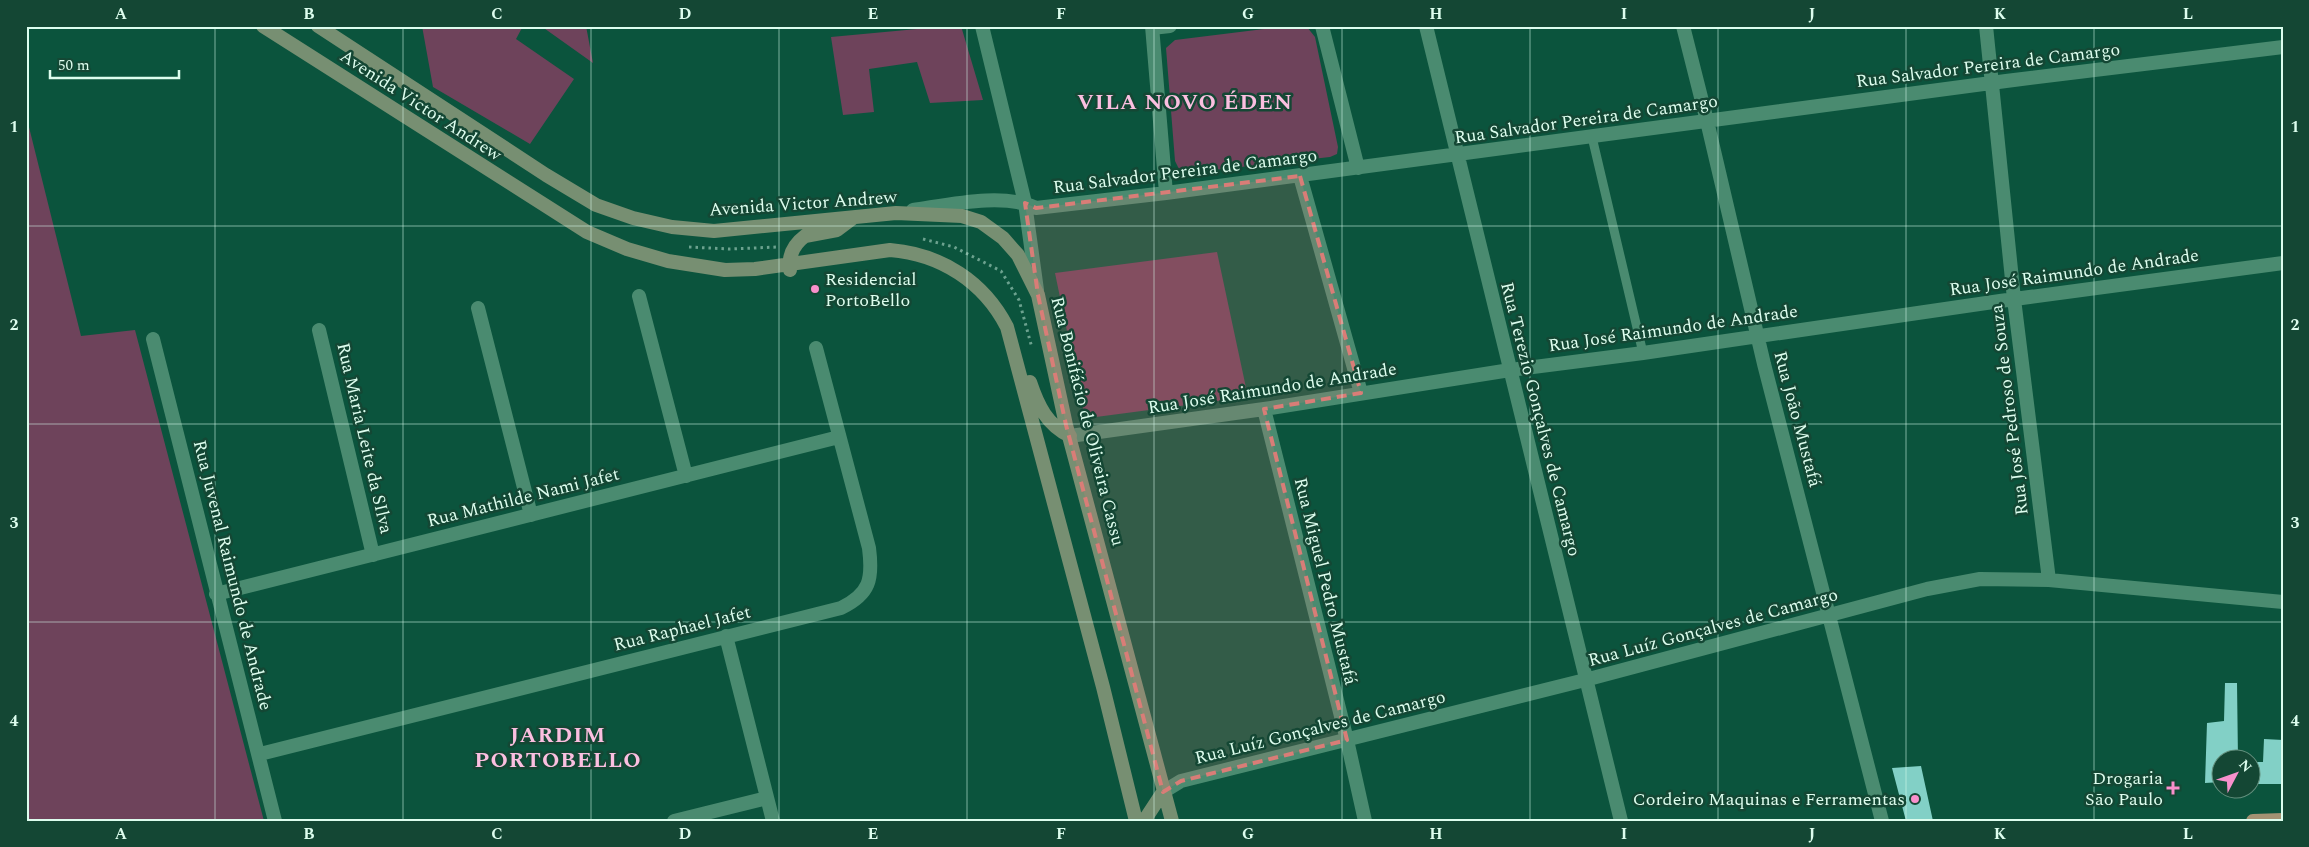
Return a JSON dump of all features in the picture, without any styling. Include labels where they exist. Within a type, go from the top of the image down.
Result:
[{"type":"main road","name":"Avenida Victor Andrew","points":[[263,26],[587,232],[627,249],[668,261],[725,270],[787,266],[890,250],[926,256],[961,274],[974,284],[995,307],[1007,327],[1012,346]]},
{"type":"main road","name":"Avenida Victor Andrew","points":[[318,26],[546,175],[596,205],[633,218],[672,227],[714,231],[896,213],[962,216],[981,222],[1003,238],[1018,255],[1038,295]]},
{"type":"main road","points":[[787,266],[792,250],[800,239],[805,236],[837,230],[852,218]]},
{"type":"main road","name":"Rua Bonifácio de Oliveira Cassu","points":[[1038,295],[1070,436],[1172,821]]},
{"type":"main road","points":[[1012,346],[1024,363],[1043,414],[1057,429],[1070,436]]},
{"type":"main road","points":[[1012,346],[1093,649],[1136,821]]},
{"type":"main road","points":[[1144,821],[1163,792]]},
{"type":"main road","points":[[2253,821],[2283,820]]},
{"type":"street","name":"Rua Bonifácio de Oliveira Cassu","points":[[982,26],[1025,203],[1038,295]]},
{"type":"street","points":[[1166,193],[1152,27],[1170,26]]},
{"type":"street","points":[[1322,26],[1358,168]]},
{"type":"street","name":"Rua Terezio Gonçalves de Camargo","points":[[1426,26],[1584,680],[1621,821]]},
{"type":"street","name":"Rua João Mustafá","points":[[1682,26],[1707,121],[1757,335],[1831,616],[1882,821]]},
{"type":"street","name":"Rua José Pedroso de Souza","points":[[1986,26],[2014,299],[2049,580]]},
{"type":"street","name":"Rua Salvador Pereira de Camargo","points":[[896,213],[978,202],[1025,203],[1036,208],[1166,193],[1457,156],[1992,83],[2283,47]]},
{"type":"street","points":[[1300,176],[1361,393]]},
{"type":"street","name":"Rua José Raimundo de Andrade","points":[[1070,436],[1264,409],[1510,370],[2283,263]]},
{"type":"street","points":[[639,296],[686,476]]},
{"type":"street","points":[[478,308],[531,515]]},
{"type":"street","name":"Rua Maria Leite da SIlva","points":[[319,330],[373,554]]},
{"type":"street","name":"Rua Juvenal Raimundo de Andrade","points":[[153,338],[216,594],[260,754],[275,821]]},
{"type":"street","name":"Rua Raphael Jafet","points":[[260,754],[841,608],[856,601],[869,584],[871,565],[869,548],[816,348]]},
{"type":"street","name":"Rua Miguel Pedro Mustafá","points":[[1264,409],[1347,740],[1365,821]]},
{"type":"street","name":"Rua Mathilde Nami Jafet","points":[[216,594],[839,437]]},
{"type":"street","name":"Rua Luíz Gonçalves de Camargo","points":[[1163,792],[1181,781],[1584,680],[1927,589],[1980,579],[2049,580],[2283,602]]},
{"type":"street","points":[[726,636],[773,821]]},
{"type":"street","points":[[674,821],[767,798]]},
{"type":"lane","points":[[1592,137],[1643,353]]},
{"type":"highlighted area","points":[[1300,176],[1361,393],[1264,409],[1347,740],[1181,781],[1163,792],[1066,425],[1038,295],[1025,203],[1036,208]]},
{"type":"shaded area","points":[[422,26],[523,26],[516,39],[574,79],[530,144],[433,87]]},
{"type":"shaded area","points":[[541,26],[586,26],[593,63]]},
{"type":"shaded area","points":[[961,26],[983,100],[930,103],[917,62],[869,69],[874,112],[843,115],[831,37]]},
{"type":"shaded area","points":[[1289,26],[1307,27],[1315,37],[1338,147],[1337,154],[1330,157],[1187,173],[1179,169],[1175,161],[1166,48],[1175,40]]},
{"type":"shaded area","points":[[26,115],[81,336],[135,330],[264,821],[26,821]]},
{"type":"shaded area","points":[[1217,252],[1248,397],[1096,417],[1083,409],[1055,273]]},
{"type":"building","points":[[2225,683],[2237,683],[2238,750],[2212,750],[2212,783],[2205,783],[2207,723],[2224,721]]},
{"type":"building","points":[[2264,739],[2283,740],[2283,784],[2262,784]]},
{"type":"building","name":"Cordeiro Maquinas e Ferramentas","points":[[1921,766],[1933,821],[1906,821],[1892,768]]},
{"type":"place","name":"Residencial PortoBello","points":[[815,289]]},
{"type":"place","name":"Drogaria São Paulo","points":[[2173,788]]},
{"type":"place","name":"Cordeiro Maquinas e Ferramentas","points":[[1915,799]]},
{"type":"district","name":"VILA NOVO ÉDEN","points":[[1185,101]]},
{"type":"district","name":"JARDIM PORTOBELLO","points":[[558,746]]}]
